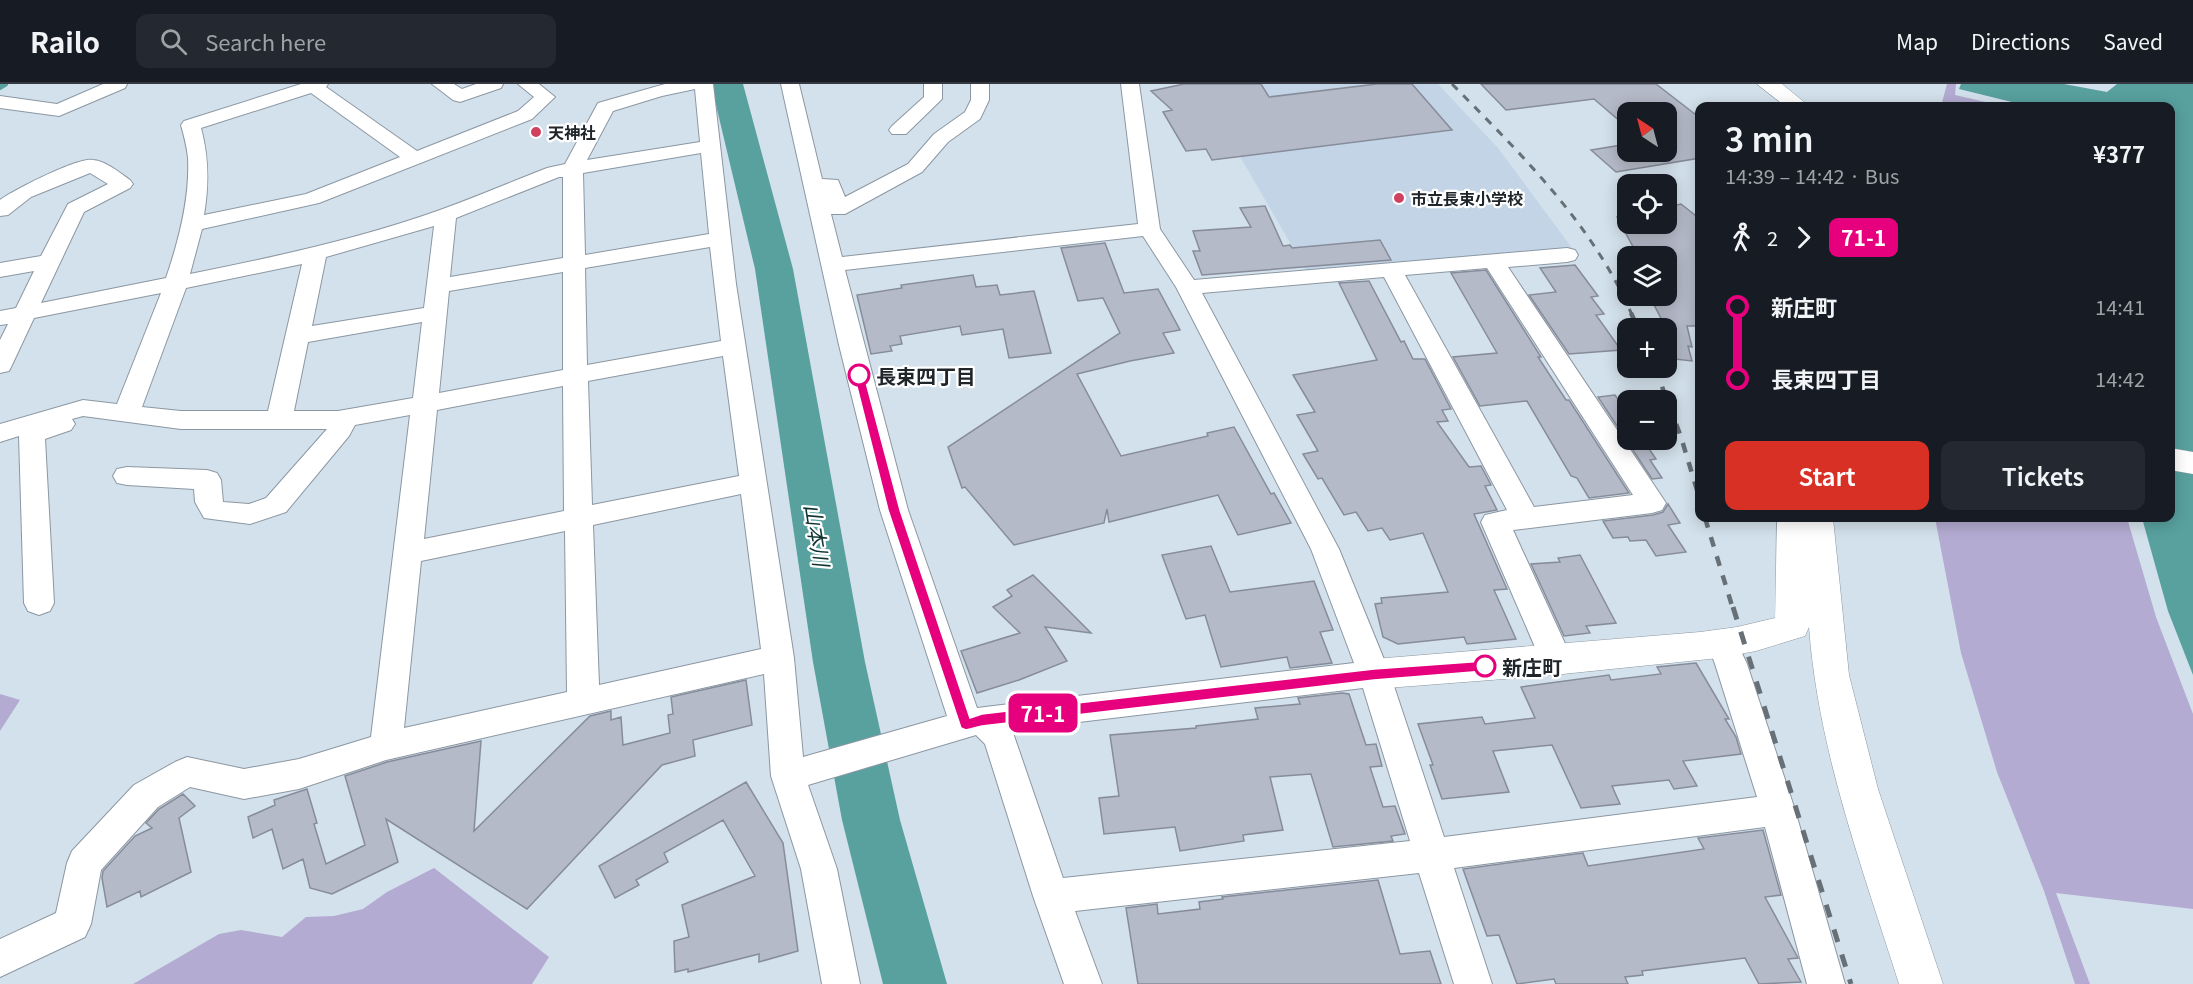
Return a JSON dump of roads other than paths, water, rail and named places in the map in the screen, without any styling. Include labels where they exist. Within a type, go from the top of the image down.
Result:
[{"type":"street","points":[[0,102],[59,110],[118,84]]},
{"type":"street","points":[[441,84],[460,96],[494,84]]},
{"type":"street","points":[[194,224],[312,200],[525,116],[546,97],[527,84]]},
{"type":"street","points":[[583,702],[575,376],[573,168],[605,107],[658,91],[693,84]]},
{"type":"street","points":[[704,84],[720,239],[778,658],[798,773],[841,984]]},
{"type":"street","points":[[899,130],[933,99],[933,84]]},
{"type":"street","points":[[814,187],[831,184],[837,208],[915,168],[941,138],[973,115],[980,100],[981,84]]},
{"type":"street","points":[[1130,84],[1149,229],[1187,287],[1325,549],[1374,674],[1473,984]]},
{"type":"street","points":[[1768,84],[1793,102]]},
{"type":"street","points":[[115,412],[176,283],[194,224],[198,141],[191,124],[316,85],[414,158]]},
{"type":"street","points":[[796,85],[814,187],[894,510],[966,724],[999,737],[1051,896],[1083,984]]},
{"type":"street","points":[[0,318],[176,283],[366,240],[446,215],[554,171],[709,146]]},
{"type":"street","points":[[0,210],[24,193],[91,165],[123,183],[75,208],[0,365]]},
{"type":"street","points":[[386,746],[446,215]]},
{"type":"street","points":[[833,266],[1149,229]]},
{"type":"street","points":[[437,285],[720,239]]},
{"type":"street","points":[[279,420],[316,253]]},
{"type":"street","points":[[1187,287],[1567,255]]},
{"type":"street","points":[[0,270],[50,261]]},
{"type":"street","points":[[1493,261],[1652,503],[1495,522],[1557,661]]},
{"type":"street","points":[[1391,270],[1526,519]]},
{"type":"street","points":[[298,336],[434,313]]},
{"type":"street","points":[[0,433],[43,418],[83,408],[181,420],[344,418],[734,346]]},
{"type":"street","points":[[39,603],[32,434],[50,427],[115,412]]},
{"type":"street","points":[[127,476],[207,480],[208,501],[214,511],[250,514],[276,505],[340,430],[344,418]]},
{"type":"street","points":[[2175,460],[2193,463]]},
{"type":"street","points":[[408,553],[754,482]]},
{"type":"street","points":[[798,773],[966,724],[1374,674],[1557,661],[1722,643],[1771,634],[1792,626],[1793,522]]},
{"type":"street","points":[[1817,522],[1831,675],[1858,789],[1921,984]]},
{"type":"street","points":[[1722,643],[1731,664],[1778,810],[1826,984]]},
{"type":"street","points":[[0,958],[72,924],[85,862],[146,796],[187,772],[244,784],[299,774],[386,746],[778,658]]},
{"type":"street","points":[[1051,896],[1431,855],[1778,810]]},
{"type":"waterway","points":[[0,87],[5,84]]},
{"type":"waterway","name":"山本川","points":[[727,84],[774,269],[839,662],[871,820],[915,984]]},
{"type":"railway","points":[[1452,84],[1529,163],[1576,220],[1616,282],[1632,315]]},
{"type":"railway","points":[[1631,313],[1633,318]]},
{"type":"railway","points":[[1659,378],[1681,437],[1695,483]]},
{"type":"railway","points":[[1706,522],[1733,609]]},
{"type":"railway","points":[[1733,607],[1851,984]]},
{"type":"place","name":"天神社","points":[[536,132]]},
{"type":"place","name":"市立長束小学校","points":[[1399,198]]},
{"type":"place","name":"長束四丁目","points":[[859,375]]},
{"type":"place","name":"新庄町","points":[[1485,666]]}]
